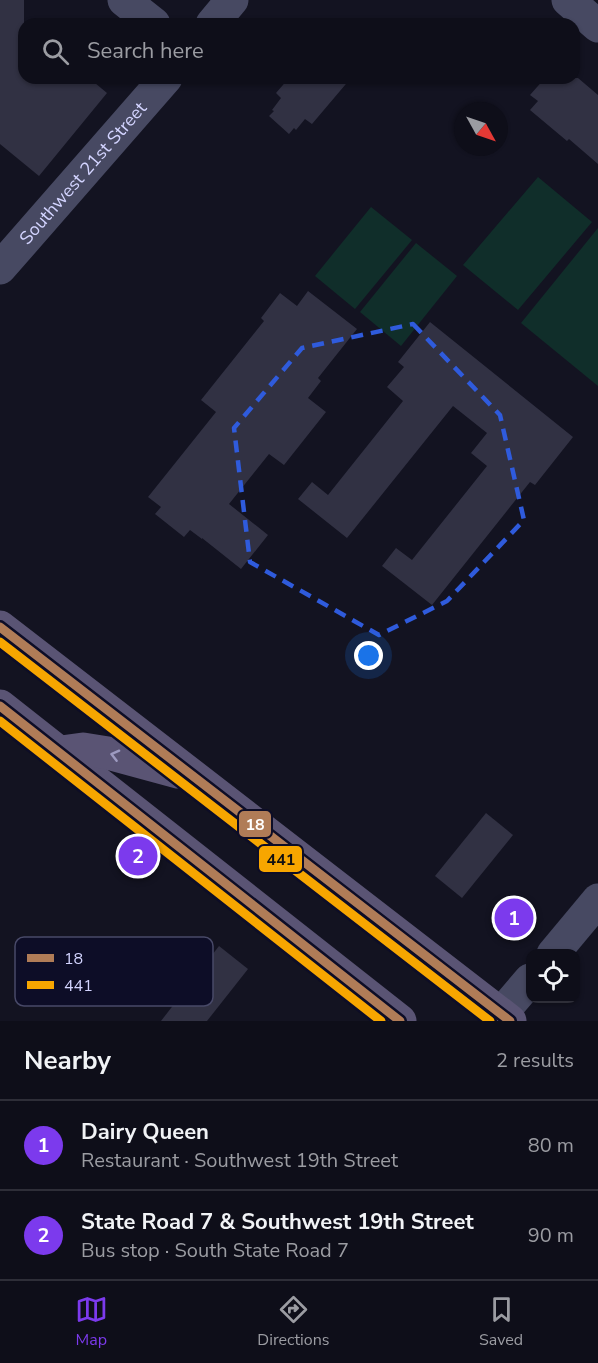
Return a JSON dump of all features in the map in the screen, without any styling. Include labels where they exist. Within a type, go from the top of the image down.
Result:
[{"type":"main road","points":[[0,627],[506,1018]]},
{"type":"main road","points":[[0,706],[400,1021]]},
{"type":"main road","points":[[61,753],[83,749],[108,753],[192,775]]},
{"type":"street","points":[[124,0],[146,18]]},
{"type":"street","points":[[217,18],[232,0]]},
{"type":"street","points":[[568,0],[598,26]]},
{"type":"street","name":"Southwest 21st Street","points":[[0,268],[161,84]]},
{"type":"street","points":[[556,949],[598,900]]},
{"type":"street","points":[[506,1018],[526,988]]},
{"type":"highlighted area","points":[[413,324],[500,415],[524,520],[447,601],[379,635],[250,562],[234,428],[302,348]]},
{"type":"green space","points":[[538,177],[592,222],[518,310],[463,265]]},
{"type":"green space","points":[[371,207],[412,240],[355,309],[315,276]]},
{"type":"green space","points":[[598,228],[598,386],[521,323]]},
{"type":"green space","points":[[416,243],[457,276],[401,346],[360,312]]},
{"type":"building","points":[[0,0],[24,0],[24,18],[18,18],[18,84],[96,84],[107,93],[39,176],[0,144]]},
{"type":"building","points":[[580,80],[598,95],[598,164],[530,110],[538,101],[530,95],[540,84],[580,84]]},
{"type":"building","points":[[284,84],[346,84],[312,124],[305,119],[296,130],[294,128],[289,134],[269,116],[281,98],[276,93]]},
{"type":"building","points":[[308,291],[357,329],[318,378],[321,381],[308,398],[326,412],[284,465],[269,454],[229,504],[268,535],[241,569],[190,530],[184,537],[155,514],[161,507],[148,497],[216,412],[201,400],[264,321],[261,318],[280,293],[297,306]]},
{"type":"building","points":[[430,322],[573,437],[535,485],[530,482],[432,605],[382,566],[396,548],[412,560],[487,466],[471,453],[487,433],[453,406],[347,538],[298,499],[312,482],[328,495],[403,401],[387,387],[404,367],[398,362]]},
{"type":"building","points":[[486,813],[513,835],[462,898],[435,876]]},
{"type":"building","points":[[515,895],[536,913],[513,940],[491,922]]},
{"type":"building","points":[[219,946],[248,969],[207,1021],[161,1021],[173,1006],[213,1006],[213,954]]},
{"type":"transit line","name":"18","points":[[0,627],[510,1021]]},
{"type":"transit line","name":"441","points":[[0,642],[490,1021]]},
{"type":"transit line","name":"18","points":[[0,706],[400,1021]]},
{"type":"transit line","name":"441","points":[[0,721],[381,1021]]},
{"type":"place","name":"State Road 7 & Southwest 19th Street","points":[[138,856]]},
{"type":"place","name":"Dairy Queen","points":[[514,918]]}]
